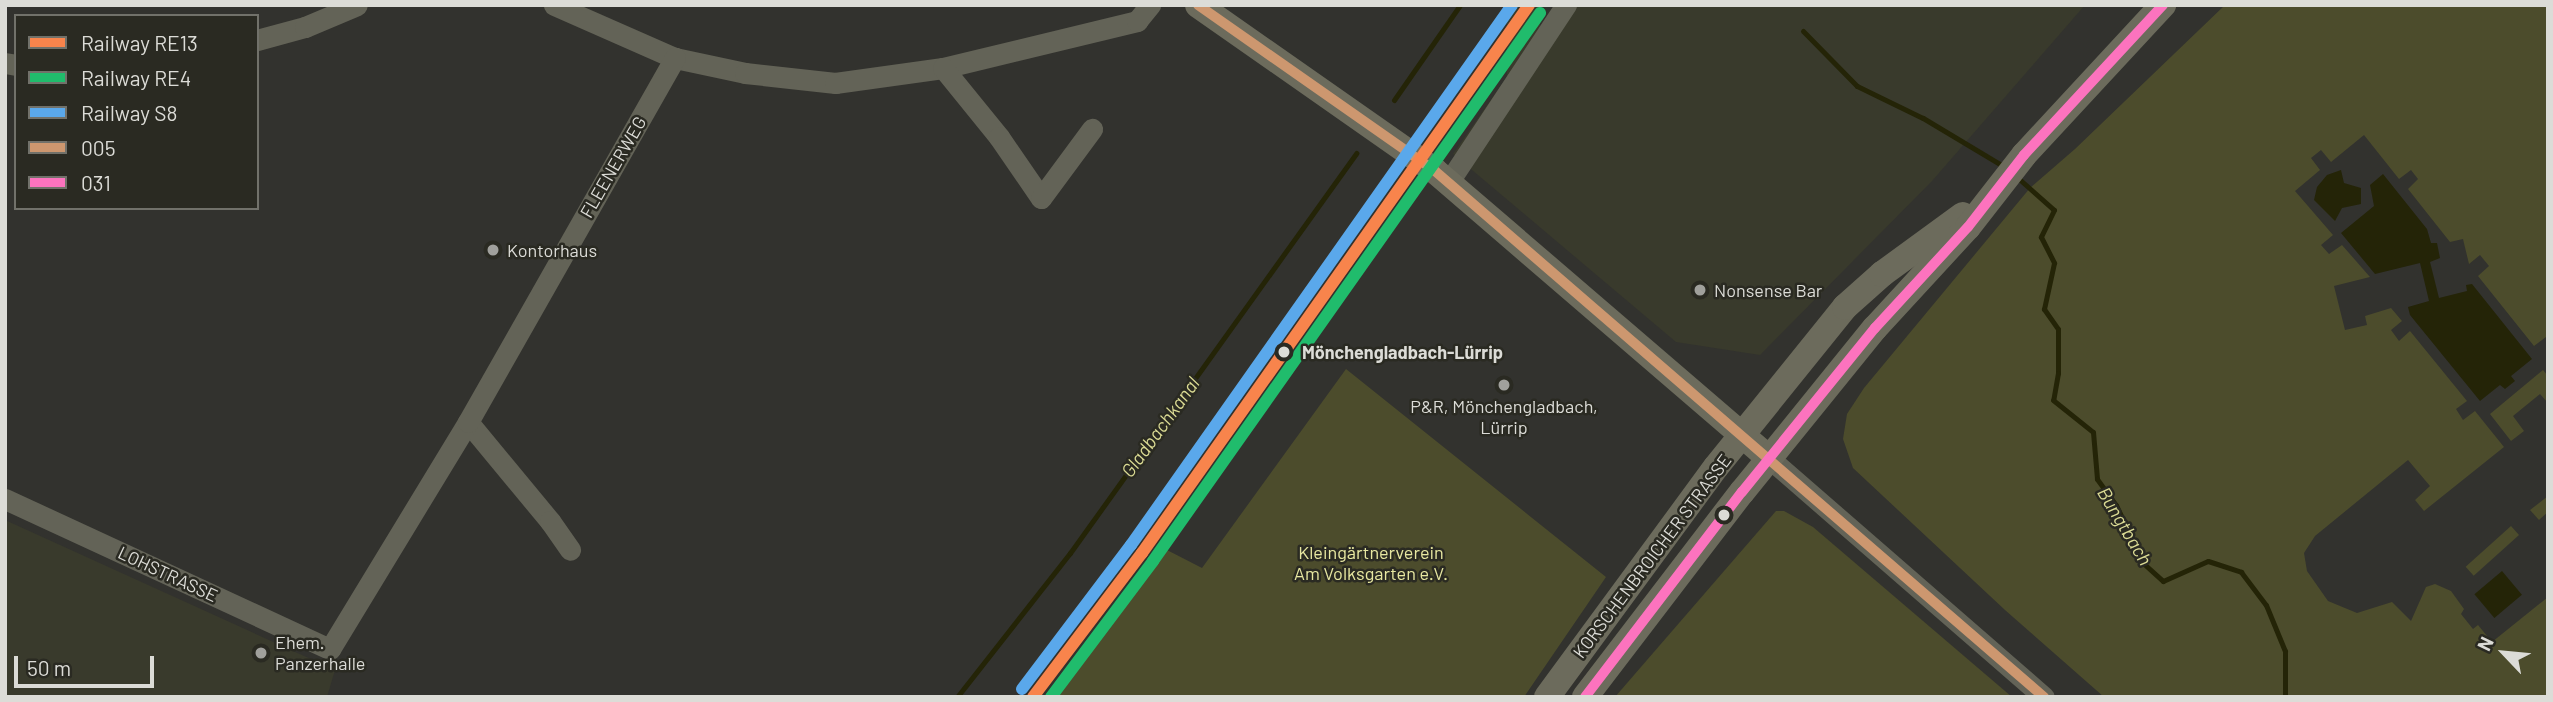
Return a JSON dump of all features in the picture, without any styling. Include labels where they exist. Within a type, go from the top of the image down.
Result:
[{"type":"main road","name":"KORSCHENBROICHER STRASSE","points":[[1586,697],[1769,458],[1875,328],[1968,227],[2024,155],[2163,5]]},
{"type":"main road","points":[[1200,6],[1448,183],[1769,458]]},
{"type":"main road","name":"KORSCHENBROICHER STRASSE","points":[[1547,697],[1743,435],[1845,307],[1882,274],[1956,221],[1999,184]]},
{"type":"street","points":[[259,39],[305,27],[357,5]]},
{"type":"street","points":[[554,5],[675,58],[754,74],[835,83],[943,68],[1138,21],[1150,5]]},
{"type":"street","points":[[1448,183],[1566,5]]},
{"type":"street","name":"FLEENERWEG","points":[[330,649],[468,422],[675,58]]},
{"type":"street","points":[[943,68],[999,137],[1041,198],[1092,129]]},
{"type":"street","points":[[468,422],[551,522],[570,550]]},
{"type":"street","points":[[1769,458],[2044,697]]},
{"type":"street","name":"LOHSTRASSE","points":[[5,499],[330,649]]},
{"type":"shaded area","points":[[1507,5],[1540,5],[1540,160],[1507,160]]},
{"type":"shaded area","points":[[1557,5],[2085,5],[1932,181],[1760,355],[1676,342],[1453,154]]},
{"type":"shaded area","points":[[2341,170],[2344,183],[2361,188],[2361,204],[2342,208],[2335,221],[2314,200],[2317,187],[2327,175]]},
{"type":"shaded area","points":[[2383,174],[2427,229],[2431,243],[2437,243],[2440,258],[2430,262],[2439,298],[2467,291],[2466,285],[2472,284],[2532,359],[2511,376],[2515,381],[2505,389],[2500,385],[2480,401],[2410,315],[2408,307],[2429,301],[2420,263],[2375,274],[2341,233],[2374,206],[2370,185]]},
{"type":"shaded area","points":[[5,520],[335,670],[327,697],[5,697]]},
{"type":"shaded area","points":[[2502,571],[2522,595],[2494,618],[2474,594]]},
{"type":"green space","points":[[2225,5],[2548,5],[2548,339],[2546,337],[2534,346],[2478,276],[2489,266],[2480,255],[2469,264],[2463,239],[2450,242],[2408,189],[2418,179],[2411,170],[2399,179],[2364,135],[2331,162],[2321,150],[2311,158],[2320,170],[2295,191],[2333,235],[2321,245],[2329,254],[2342,245],[2370,277],[2334,286],[2345,330],[2367,325],[2365,316],[2391,308],[2402,321],[2391,330],[2399,341],[2410,331],[2467,401],[2456,409],[2463,420],[2475,411],[2504,447],[2424,511],[2415,500],[2430,486],[2408,460],[2315,536],[2304,553],[2307,571],[2328,601],[2357,613],[2392,602],[2411,621],[2426,587],[2435,584],[2451,591],[2464,609],[2461,614],[2473,629],[2478,625],[2492,642],[2548,597],[2548,697],[2104,697],[2005,610],[1853,468],[1843,439],[1847,414],[1864,388],[2030,188],[2075,149]]},
{"type":"green space","name":"Kleingärtnerverein Am Volksgarten e.V.","points":[[1346,369],[1606,577],[1524,697],[1056,697],[1165,549],[1202,568]]},
{"type":"green space","points":[[2543,370],[2548,376],[2548,403],[2540,394],[2513,416],[2524,431],[2511,441],[2490,414]]},
{"type":"green space","points":[[2548,496],[2548,512],[2539,520],[2530,510]]},
{"type":"green space","points":[[1776,511],[1784,511],[1813,527],[2012,697],[1615,697]]},
{"type":"green space","points":[[2511,526],[2519,535],[2474,576],[2466,567]]},
{"type":"waterway","name":"Gladbachkanal","points":[[1394,100],[1460,5]]},
{"type":"waterway","name":"Bungtbach","points":[[1803,31],[1857,86],[1923,118],[2005,167]]},
{"type":"waterway","name":"Gladbachkanal","points":[[957,697],[1070,553],[1356,153]]},
{"type":"waterway","name":"Bungtbach","points":[[2018,178],[2054,210],[2041,237],[2054,263],[2044,309],[2058,329],[2058,373],[2053,400],[2093,432],[2097,479],[2116,505],[2143,563],[2163,581],[2208,561],[2241,572],[2266,605],[2285,651],[2285,697]]},
{"type":"rail line","name":"S8","points":[[1022,689],[1131,545],[1512,5]]},
{"type":"rail line","name":"RE13","points":[[1033,697],[1142,553],[1529,5]]},
{"type":"rail line","name":"RE4","points":[[1051,697],[1153,561],[1540,13]]},
{"type":"transit line","name":"005","points":[[1198,5],[1435,171],[2044,697]]},
{"type":"transit line","name":"031","points":[[1585,697],[1742,492],[1875,328],[1968,227],[2024,155],[2163,5]]},
{"type":"place","name":"Kontorhaus","points":[[493,250]]},
{"type":"place","name":"Nonsense Bar","points":[[1700,290]]},
{"type":"place","name":"Mönchengladbach-Lürrip","points":[[1284,352]]},
{"type":"place","name":"P&R, Mönchengladbach, Lürrip","points":[[1504,385]]},
{"type":"place","name":"Ehem. Panzerhalle","points":[[261,653]]}]
